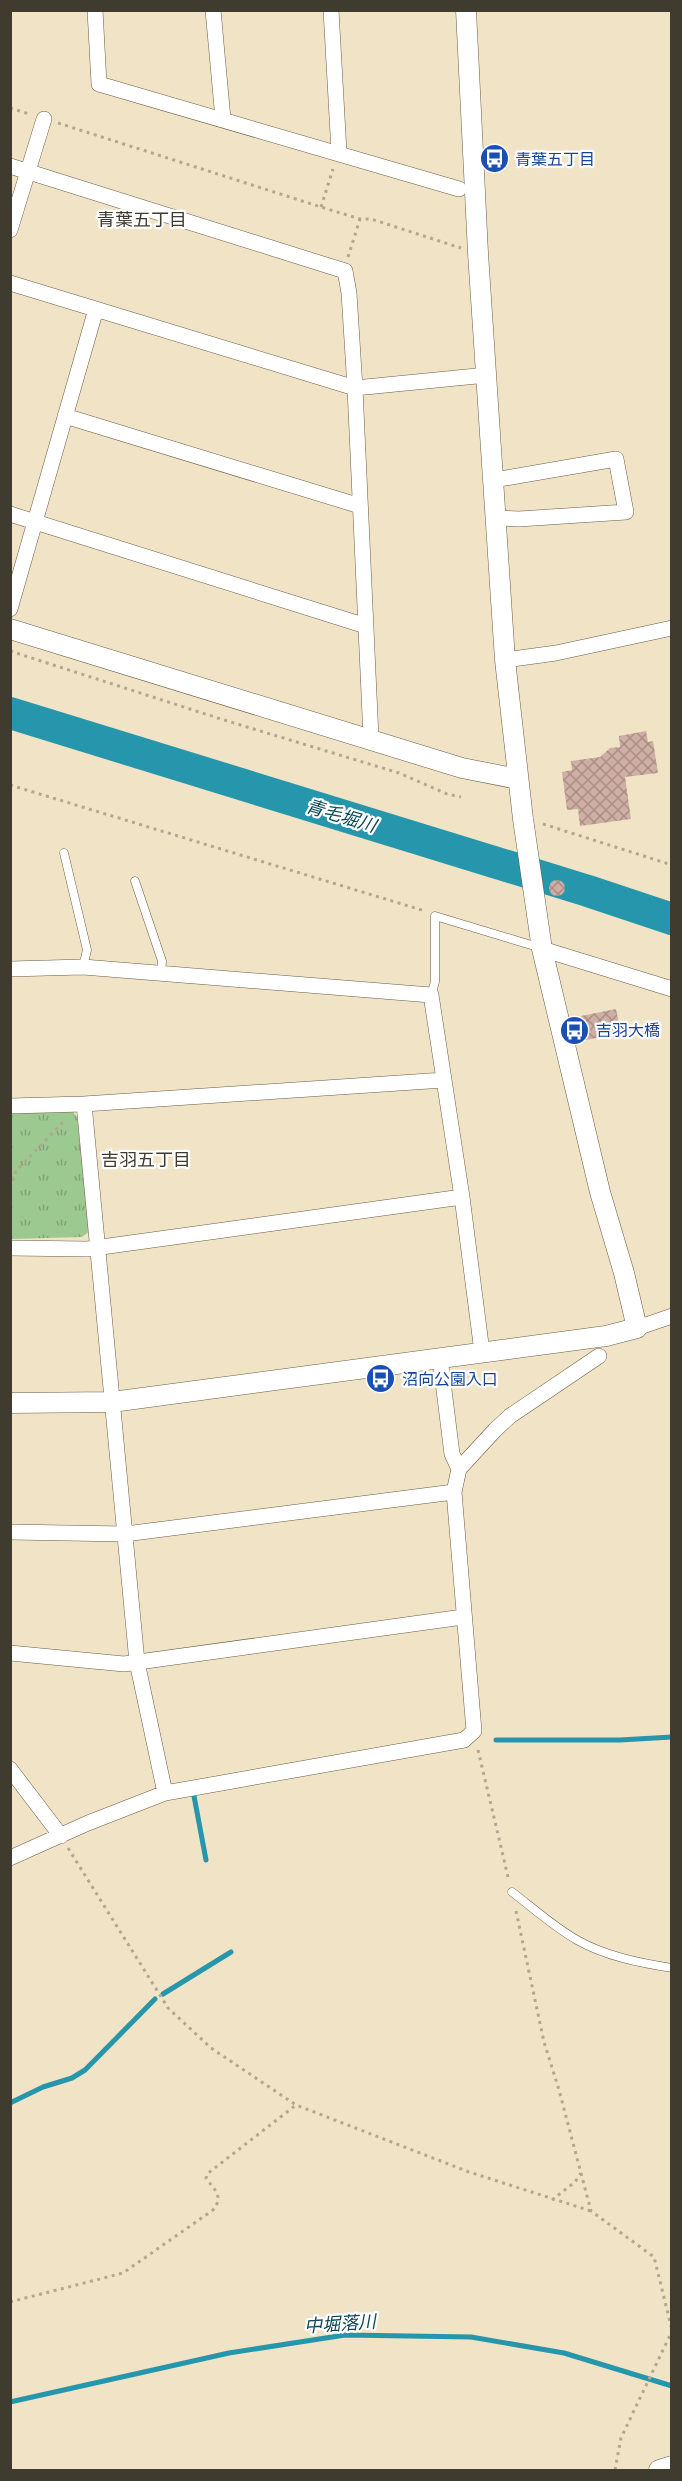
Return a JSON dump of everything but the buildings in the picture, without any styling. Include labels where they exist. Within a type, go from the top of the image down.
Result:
[{"type":"street","points":[[95,10],[99,84],[339,152],[459,189]]},
{"type":"street","points":[[213,10],[223,119]]},
{"type":"street","points":[[331,10],[339,152]]},
{"type":"street","points":[[466,10],[478,253],[505,660],[518,779],[534,825],[541,941],[597,1182],[624,1273],[637,1328]]},
{"type":"street","points":[[10,230],[44,119]]},
{"type":"street","points":[[10,166],[345,271],[350,293],[370,738]]},
{"type":"street","points":[[10,283],[355,388],[487,375]]},
{"type":"street","points":[[10,609],[96,309]]},
{"type":"street","points":[[65,417],[360,506]]},
{"type":"street","points":[[494,480],[616,459],[626,512],[519,519],[496,518]]},
{"type":"street","points":[[10,514],[366,626]]},
{"type":"street","points":[[505,660],[556,653],[672,628]]},
{"type":"street","points":[[10,629],[462,768],[518,779]]},
{"type":"street","points":[[541,941],[672,989]]},
{"type":"street","points":[[10,969],[83,967],[431,994],[483,1352]]},
{"type":"street","points":[[10,1106],[84,1104],[444,1080]]},
{"type":"street","points":[[84,1104],[137,1662],[165,1793]]},
{"type":"street","points":[[10,1248],[99,1247],[462,1197]]},
{"type":"street","points":[[10,1403],[112,1402],[606,1336],[672,1316]]},
{"type":"street","points":[[10,1858],[165,1793],[464,1740],[474,1731],[454,1492],[459,1469],[510,1416],[599,1356]]},
{"type":"street","points":[[440,1358],[452,1454],[459,1469]]},
{"type":"street","points":[[10,1532],[125,1534],[454,1492]]},
{"type":"street","points":[[10,1653],[124,1664],[463,1617]]},
{"type":"street","points":[[10,1769],[61,1836]]},
{"type":"street","points":[[659,2470],[672,2466]]},
{"type":"lane","points":[[64,853],[87,950],[83,967]]},
{"type":"lane","points":[[135,881],[162,961],[161,974]]},
{"type":"lane","points":[[431,994],[435,982],[435,916],[499,936],[541,941]]},
{"type":"lane","points":[[512,1892],[577,1941],[642,1964],[672,1968]]},
{"type":"path","points":[[10,108],[321,207],[360,219],[371,219],[478,253]]},
{"type":"path","points":[[321,207],[339,152]]},
{"type":"path","points":[[345,271],[360,219]]},
{"type":"path","points":[[10,651],[399,773],[447,794],[461,797]]},
{"type":"path","points":[[10,785],[435,916]]},
{"type":"path","points":[[534,825],[672,865]]},
{"type":"path","points":[[10,1188],[16,1171],[73,1112],[84,1104]]},
{"type":"path","points":[[10,1172],[16,1171]]},
{"type":"path","points":[[474,1731],[544,2042],[591,2211]]},
{"type":"path","points":[[61,1836],[168,2008],[211,2049],[296,2105],[469,2172],[591,2211],[654,2257],[672,2330],[621,2438],[615,2470]]},
{"type":"path","points":[[10,2302],[123,2273],[213,2210],[219,2202],[219,2197],[206,2178],[207,2174],[296,2105]]},
{"type":"path","points":[[552,2200],[575,2182],[581,2173]]},
{"type":"green space","points":[[73,1112],[77,1117],[90,1231],[82,1237],[11,1239],[10,1113]]},
{"type":"waterway","name":"青毛堀川","points":[[10,713],[672,919]]},
{"type":"waterway","points":[[496,1740],[620,1740],[672,1737]]},
{"type":"waterway","points":[[194,1796],[206,1860]]},
{"type":"waterway","points":[[163,1994],[231,1952]]},
{"type":"waterway","points":[[10,2103],[43,2087],[72,2078],[85,2070],[155,1999]]},
{"type":"waterway","name":"中堀落川","points":[[10,2402],[229,2353],[345,2335],[471,2337],[564,2353],[672,2386]]},
{"type":"place","name":"青葉五丁目","points":[[494,159]]},
{"type":"place","name":"吉羽大橋","points":[[575,1030]]},
{"type":"place","name":"沼向公園入口","points":[[381,1379]]},
{"type":"district","name":"青葉五丁目","points":[[142,220]]},
{"type":"district","name":"吉羽五丁目","points":[[146,1160]]}]
